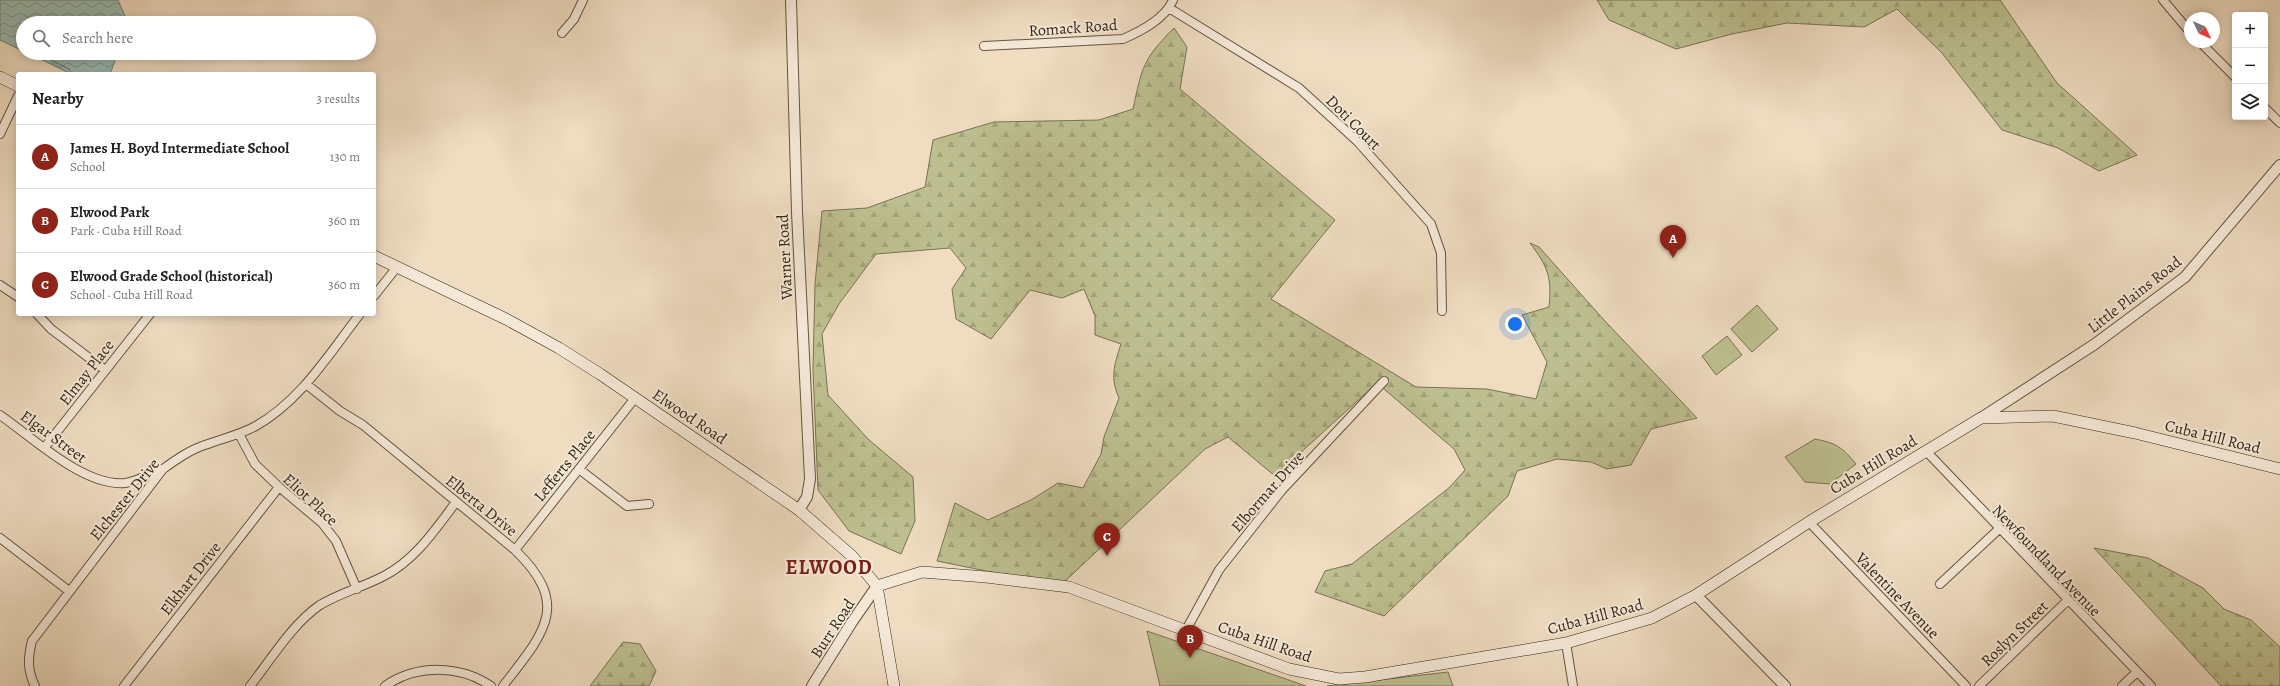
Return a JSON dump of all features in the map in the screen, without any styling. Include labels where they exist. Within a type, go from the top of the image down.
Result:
[{"type":"main road","points":[[0,77],[16,85]]},
{"type":"main road","name":"Elwood Road","points":[[376,257],[506,319],[552,344],[635,398],[799,510],[852,556],[877,586]]},
{"type":"main road","name":"Cuba Hill Road","points":[[877,586],[922,572],[986,577],[1069,587],[1289,669],[1339,679],[1365,677],[1566,643],[1652,618],[1696,595],[1809,522],[1981,418],[2053,416],[2134,433],[2280,469]]},
{"type":"main road","points":[[877,586],[894,686]]},
{"type":"street","points":[[562,33],[574,19],[584,0]]},
{"type":"street","name":"Warner Road","points":[[791,0],[797,212],[810,479],[807,497],[799,510]]},
{"type":"street","points":[[1170,8],[1173,0]]},
{"type":"street","points":[[2162,0],[2184,25]]},
{"type":"street","name":"Romack Road","points":[[984,46],[1122,39],[1139,32],[1170,8]]},
{"type":"street","name":"Doti Court","points":[[1170,8],[1299,88],[1357,141],[1431,224],[1441,253],[1442,311]]},
{"type":"street","points":[[2206,48],[2232,75]]},
{"type":"street","points":[[0,134],[16,100]]},
{"type":"street","points":[[2268,111],[2280,123]]},
{"type":"street","name":"Little Plains Road","points":[[1981,418],[2095,344],[2184,277],[2280,165]]},
{"type":"street","points":[[376,293],[397,267]]},
{"type":"street","points":[[0,284],[16,296]]},
{"type":"street","points":[[39,316],[52,329],[105,370]]},
{"type":"street","name":"Elmay Place","points":[[45,447],[148,316]]},
{"type":"street","name":"Elchester Drive","points":[[35,686],[30,676],[28,657],[32,640],[163,469],[191,451],[239,434],[271,417],[289,402],[306,384],[358,316]]},
{"type":"street","name":"Elbormar Drive","points":[[1186,630],[1219,570],[1282,490],[1384,381]]},
{"type":"street","name":"Elberta Drive","points":[[306,384],[340,411],[363,425],[515,550],[531,566],[542,582],[547,596],[546,620],[534,646],[503,686]]},
{"type":"street","name":"Lefferts Place","points":[[515,550],[635,398]]},
{"type":"street","name":"Elgar Street","points":[[0,415],[83,474],[101,480],[124,483],[163,469]]},
{"type":"street","name":"Eliot Place","points":[[239,434],[255,464],[279,487],[322,523],[336,541],[357,589]]},
{"type":"street","name":"Newfoundland Avenue","points":[[1926,451],[2067,601],[2151,686]]},
{"type":"street","points":[[579,469],[627,506],[649,504]]},
{"type":"street","name":"Elkhart Drive","points":[[124,686],[279,487]]},
{"type":"street","points":[[250,686],[306,616],[320,605],[357,589],[402,566],[418,550],[456,502]]},
{"type":"street","name":"Valentine Avenue","points":[[1809,522],[1966,686]]},
{"type":"street","points":[[1940,584],[1999,529]]},
{"type":"street","points":[[0,538],[69,591]]},
{"type":"street","name":"Burr Road","points":[[812,686],[852,622],[877,586]]},
{"type":"street","points":[[1696,595],[1785,686]]},
{"type":"street","name":"Roslyn Street","points":[[1979,686],[2067,601]]},
{"type":"street","points":[[1566,643],[1573,686]]},
{"type":"street","points":[[385,686],[409,675],[426,670],[443,670],[464,672],[491,686]]},
{"type":"street","points":[[2122,686],[2137,672]]},
{"type":"green space","points":[[1597,0],[2000,0],[2057,83],[2137,155],[2099,171],[2058,148],[2002,130],[1942,53],[1897,9],[1864,27],[1787,23],[1732,34],[1676,49],[1609,20]]},
{"type":"green space","points":[[1174,28],[1187,47],[1180,89],[1335,220],[1271,299],[1416,387],[1487,389],[1536,399],[1547,362],[1522,315],[1549,307],[1550,288],[1545,266],[1530,243],[1539,247],[1604,320],[1697,418],[1651,429],[1631,465],[1607,469],[1591,462],[1557,459],[1517,471],[1508,496],[1384,616],[1315,592],[1325,571],[1352,564],[1450,487],[1465,470],[1454,449],[1377,383],[1275,476],[1228,437],[1205,449],[1060,586],[937,561],[955,503],[988,520],[1031,500],[1058,483],[1083,488],[1101,454],[1104,437],[1119,398],[1116,391],[1114,371],[1116,358],[1121,344],[1095,335],[1095,316],[1084,289],[1062,298],[1030,290],[991,339],[956,319],[952,289],[966,268],[950,248],[876,254],[839,304],[822,334],[828,395],[868,439],[913,477],[915,521],[901,554],[849,531],[818,490],[813,370],[815,284],[822,211],[867,208],[925,187],[933,140],[994,122],[1099,120],[1133,109],[1145,64],[1156,48]]},
{"type":"green space","points":[[1757,305],[1778,329],[1752,352],[1731,329]]},
{"type":"green space","points":[[1727,336],[1742,355],[1716,375],[1702,356]]},
{"type":"green space","points":[[1815,439],[1834,444],[1847,453],[1856,464],[1830,484],[1805,482],[1785,457]]},
{"type":"green space","points":[[2094,548],[2148,558],[2203,588],[2224,609],[2251,620],[2280,647],[2280,686],[2221,686]]},
{"type":"green space","points":[[1147,631],[1306,686],[1160,686]]},
{"type":"green space","points":[[623,642],[640,644],[656,671],[649,686],[590,686]]},
{"type":"green space","points":[[1448,672],[1453,686],[1327,686]]},
{"type":"water","points":[[0,0],[118,0],[125,16],[16,16],[16,48],[0,40]]},
{"type":"water","points":[[42,60],[115,60],[111,72],[67,72]]},
{"type":"place","name":"James H. Boyd Intermediate School","points":[[1673,258]]},
{"type":"place","name":"Elwood Grade School (historical)","points":[[1107,556]]},
{"type":"place","name":"Elwood Park","points":[[1190,658]]},
{"type":"district","name":"ELWOOD","points":[[829,567]]}]
